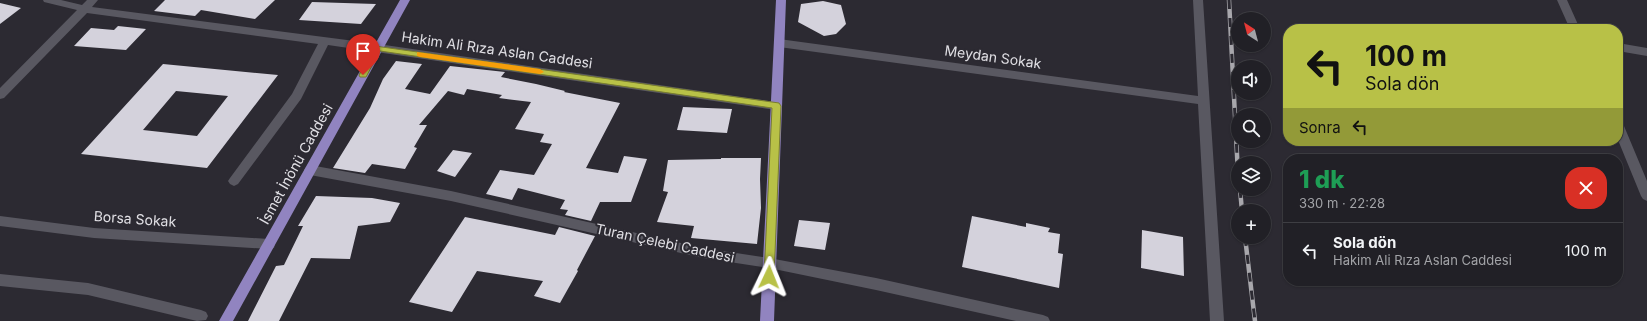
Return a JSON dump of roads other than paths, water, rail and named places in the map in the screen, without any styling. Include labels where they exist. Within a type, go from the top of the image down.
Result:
[{"type":"main road","name":"İsmet İnönü Caddesi","points":[[226,321],[405,0]]},
{"type":"main road","points":[[767,321],[780,0]]},
{"type":"street","name":"Hakim Ali Rıza Aslan Caddesi","points":[[48,0],[85,9],[378,48],[776,106]]},
{"type":"street","points":[[2,89],[93,0]]},
{"type":"street","points":[[1198,0],[1217,321]]},
{"type":"street","points":[[1562,0],[1573,24]]},
{"type":"street","points":[[234,181],[297,96],[324,41]]},
{"type":"street","name":"Meydan Sokak","points":[[779,43],[1204,101]]},
{"type":"street","points":[[1623,48],[1647,52]]},
{"type":"street","points":[[1623,138],[1647,196]]},
{"type":"street","name":"Turan Çelebi Caddesi","points":[[310,170],[451,196],[703,253],[770,263],[876,284],[1043,321]]},
{"type":"street","name":"Borsa Sokak","points":[[0,221],[94,233],[269,244]]},
{"type":"street","points":[[0,280],[88,289],[201,316]]},
{"type":"railway","points":[[1229,0],[1237,156]]},
{"type":"railway","points":[[1241,196],[1241,204]]},
{"type":"railway","points":[[1246,244],[1255,321]]}]
